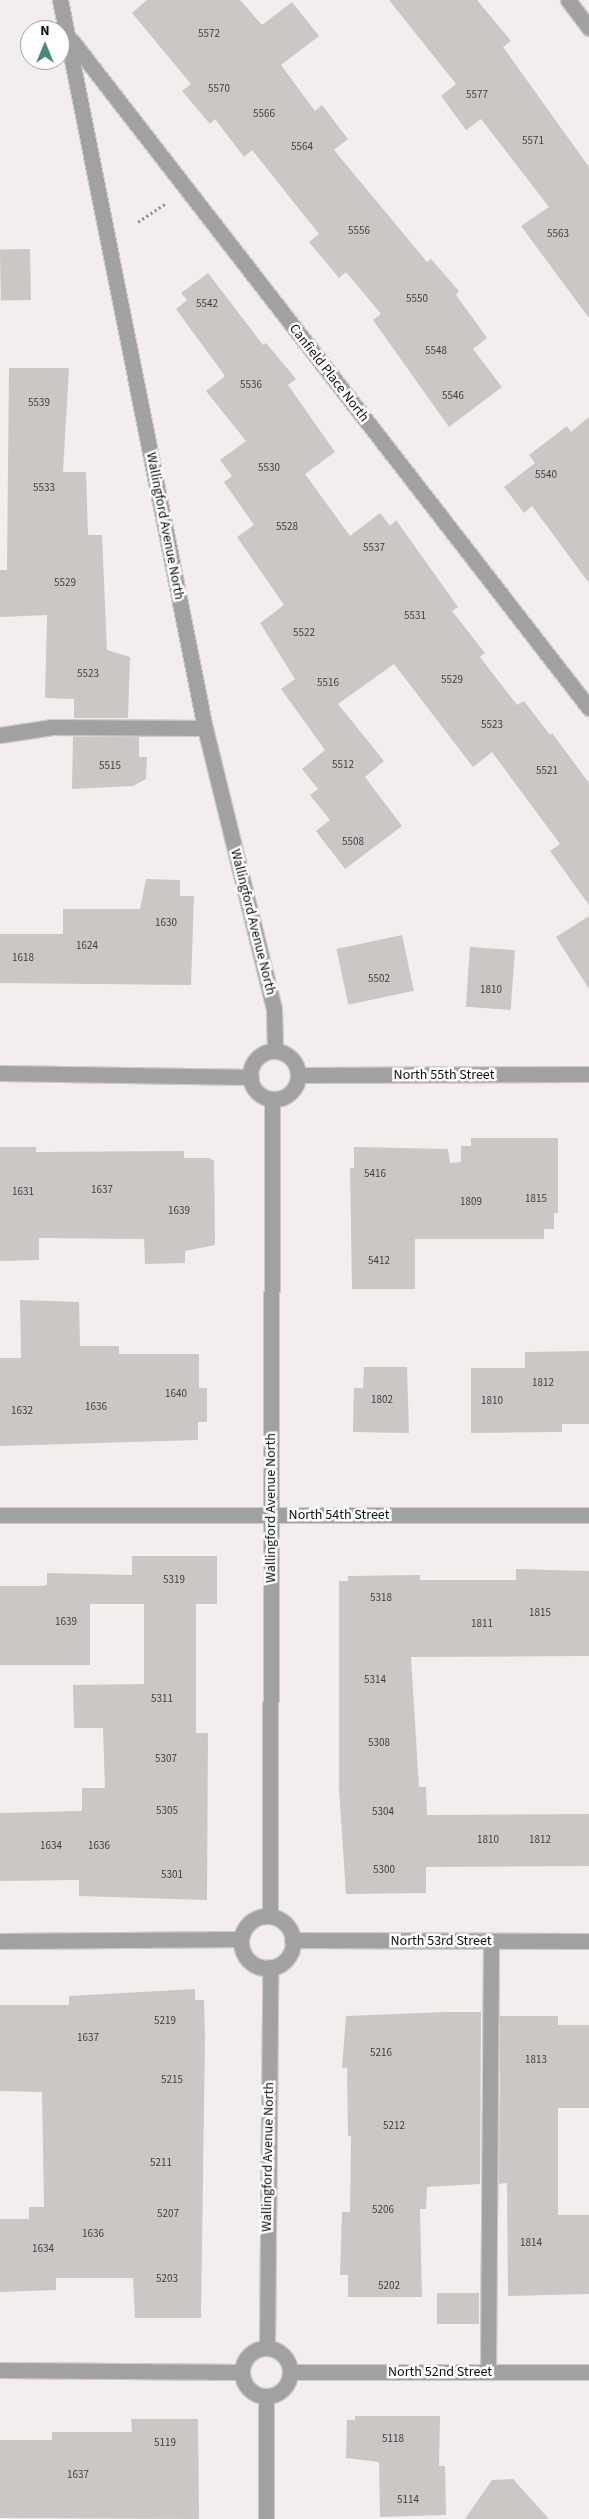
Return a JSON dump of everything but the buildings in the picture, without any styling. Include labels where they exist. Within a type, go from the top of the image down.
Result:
[{"type":"street","name":"Wallingford Avenue North","points":[[60,0],[65,20]]},
{"type":"street","points":[[568,0],[589,28]]},
{"type":"street","name":"Canfield Place North","points":[[70,39],[589,708]]},
{"type":"street","name":"Wallingford Avenue North","points":[[70,43],[205,728],[274,1009],[275,1051]]},
{"type":"street","points":[[0,735],[52,727],[205,728]]},
{"type":"street","points":[[275,1051],[290,1057],[298,1075],[290,1093],[272,1099],[260,1094],[250,1077],[256,1060],[275,1051]]},
{"type":"street","points":[[0,1073],[250,1077]]},
{"type":"street","name":"North 55th Street","points":[[298,1075],[589,1074]]},
{"type":"street","name":"Wallingford Avenue North","points":[[270,1916],[272,1099]]},
{"type":"street","name":"North 54th Street","points":[[0,1515],[589,1516]]},
{"type":"street","points":[[270,1916],[283,1921],[292,1940],[285,1960],[270,1967],[248,1959],[241,1939],[250,1922],[270,1916]]},
{"type":"street","points":[[0,1941],[241,1939]]},
{"type":"street","name":"North 53rd Street","points":[[292,1940],[589,1941]]},
{"type":"street","points":[[488,2372],[491,1941]]},
{"type":"street","name":"Wallingford Avenue North","points":[[267,2348],[270,1967]]},
{"type":"street","points":[[267,2348],[285,2357],[290,2372],[284,2388],[266,2396],[248,2390],[241,2372],[248,2355],[267,2348]]},
{"type":"street","points":[[0,2370],[241,2372]]},
{"type":"street","name":"North 52nd Street","points":[[290,2372],[589,2372]]},
{"type":"street","points":[[266,2396],[266,2519]]},
{"type":"path","points":[[138,222],[167,203]]}]
